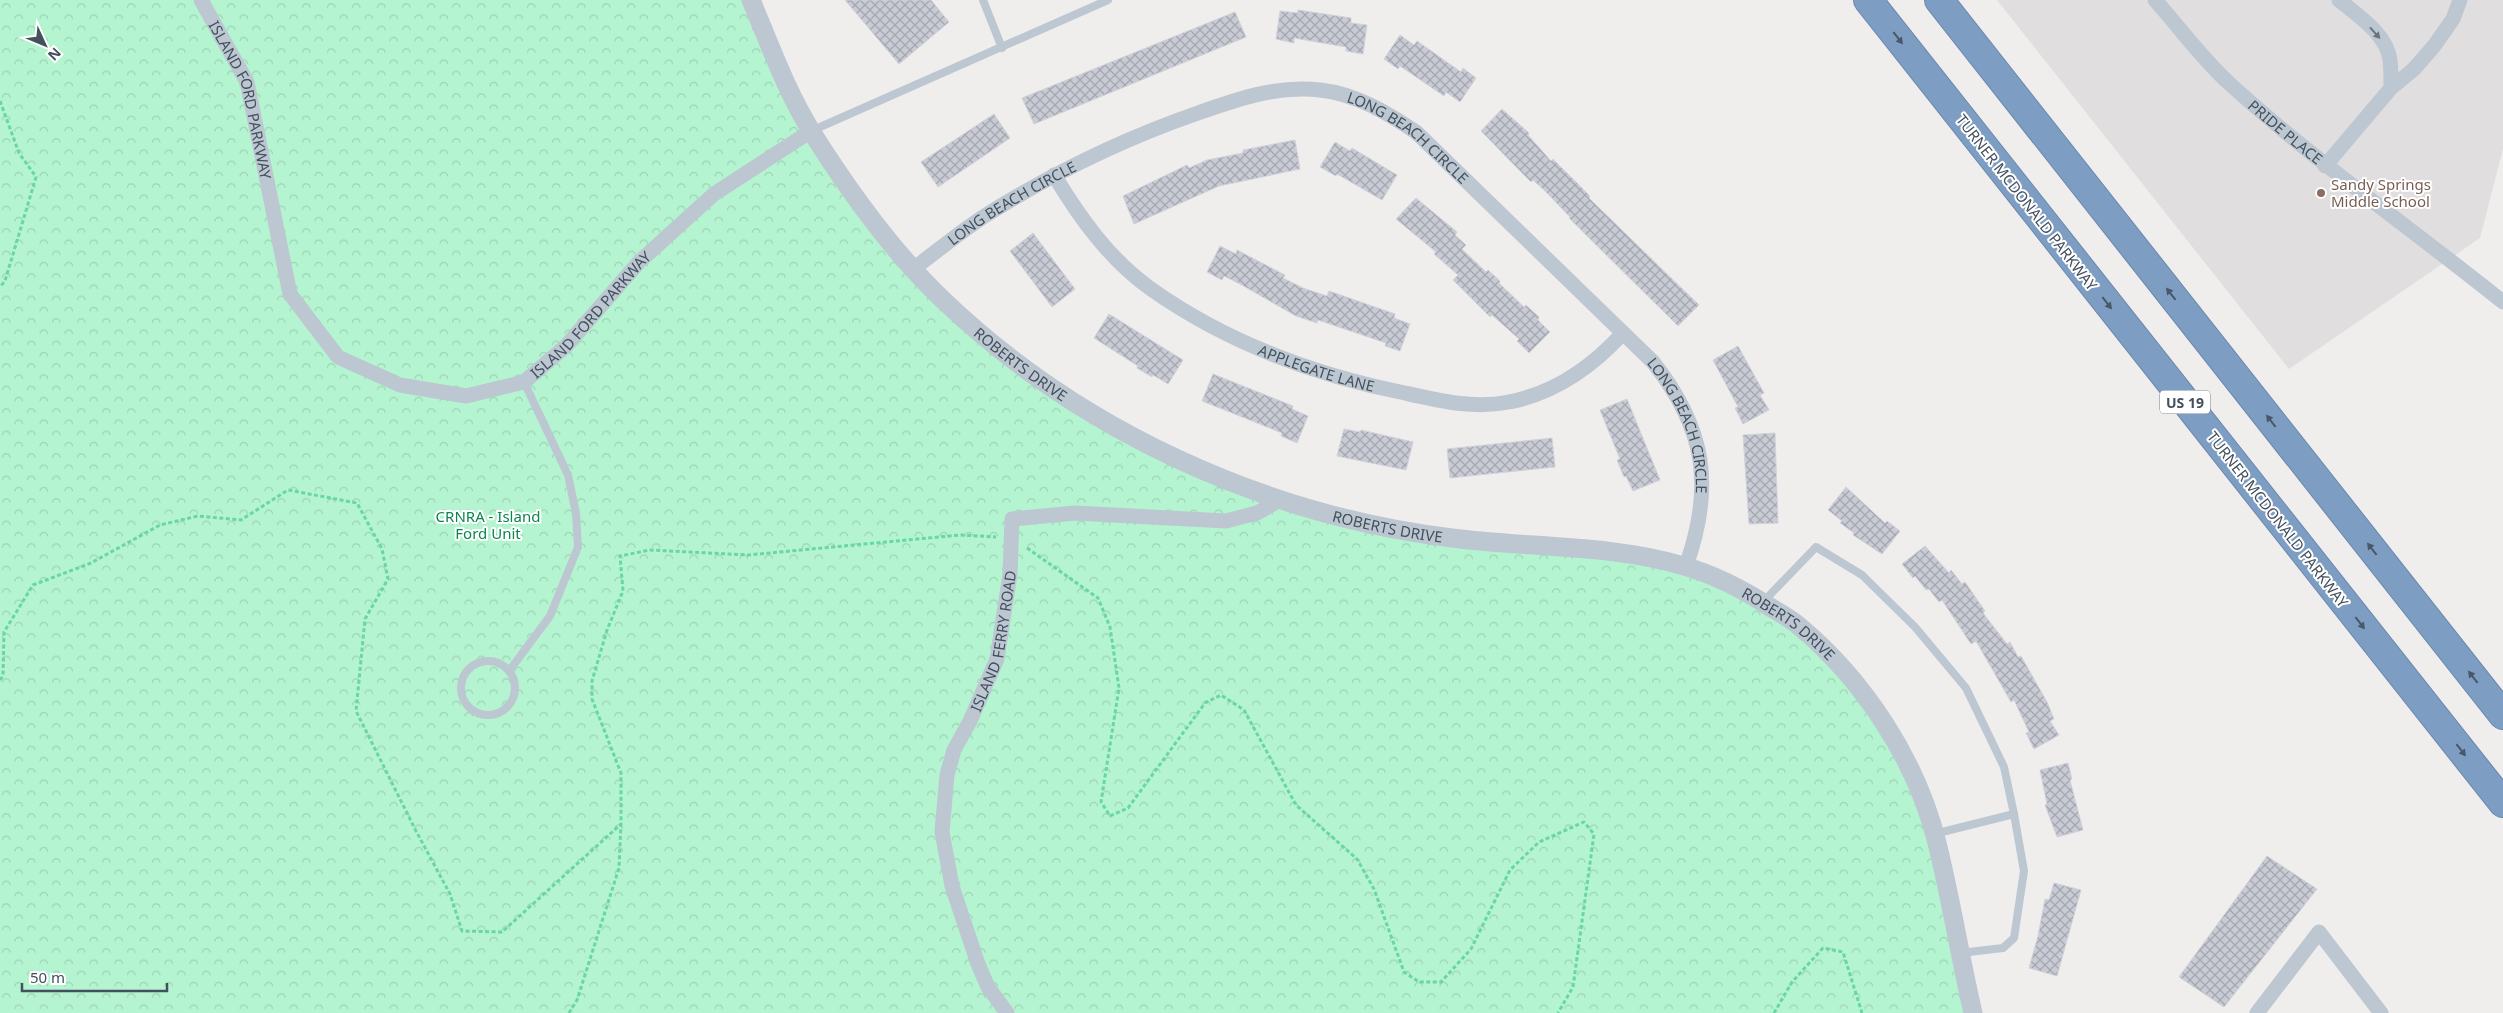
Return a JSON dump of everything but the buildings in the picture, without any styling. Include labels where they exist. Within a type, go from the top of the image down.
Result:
[{"type":"highway","name":"TURNER MCDONALD PARKWAY","points":[[1868,0],[2503,803]]},
{"type":"highway","points":[[1938,0],[2503,715]]},
{"type":"street","name":"ISLAND FORD PARKWAY","points":[[201,0],[246,82],[290,294],[338,357],[400,385],[466,396],[524,382],[566,346],[639,262],[714,194],[811,131]]},
{"type":"street","name":"ROBERTS DRIVE","points":[[751,0],[792,95],[811,131],[851,191],[913,269],[941,298],[988,340],[1077,404],[1173,458],[1277,500],[1350,521],[1412,533],[1489,543],[1619,552],[1686,566],[1745,591],[1798,625],[1851,677],[1894,737],[1920,790],[1934,834],[1973,1013]]},
{"type":"street","name":"PRIDE PLACE","points":[[2155,0],[2229,84],[2325,166],[2379,205],[2503,302]]},
{"type":"street","points":[[2339,0],[2375,31],[2386,46],[2390,59],[2391,88]]},
{"type":"street","points":[[2325,166],[2391,88],[2414,69],[2434,46],[2453,19],[2460,0]]},
{"type":"street","name":"LONG BEACH CIRCLE","points":[[913,269],[982,218],[1054,175],[1149,130],[1248,95],[1296,89],[1321,90],[1346,95],[1382,109],[1416,132],[1624,333],[1653,362],[1671,385],[1687,413],[1697,440],[1702,472],[1702,504],[1696,536],[1686,566]]},
{"type":"street","name":"APPLEGATE LANE","points":[[1054,175],[1074,208],[1096,238],[1122,265],[1151,289],[1205,322],[1250,345],[1302,366],[1356,383],[1454,404],[1480,405],[1509,402],[1541,394],[1573,378],[1601,357],[1624,333]]},
{"type":"street","name":"ISLAND FERRY ROAD","points":[[1007,1013],[988,987],[978,964],[952,886],[942,832],[947,774],[952,758],[997,659],[1010,574],[1012,519],[1075,513],[1226,521],[1257,513],[1277,500]]},
{"type":"street","points":[[2257,1013],[2319,932],[2381,1013]]},
{"type":"lane","points":[[983,0],[1002,48]]},
{"type":"lane","points":[[811,131],[1108,0]]},
{"type":"lane","points":[[509,671],[550,616],[578,547],[576,513],[568,476],[524,382]]},
{"type":"lane","points":[[1763,602],[1816,547],[1862,575],[1915,627],[1966,688],[2004,767],[2024,871],[2014,938],[2003,948],[1959,953]]},
{"type":"lane","points":[[484,661],[494,662],[509,671],[515,687],[510,704],[504,710],[488,716],[472,710],[465,704],[461,686],[468,670],[484,661]]},
{"type":"lane","points":[[1934,834],[2014,814]]},
{"type":"path","points":[[0,101],[19,152],[36,177],[5,281],[0,287]]},
{"type":"path","points":[[0,680],[3,676],[4,632],[33,585],[91,563],[160,525],[198,516],[242,520],[288,490],[357,503],[382,549],[388,579],[365,619],[356,711],[450,894],[462,931],[502,932],[621,823]]},
{"type":"path","points":[[569,1013],[577,1000],[618,868],[621,823],[621,773],[592,700],[592,681],[606,630],[624,591],[620,556],[650,550],[748,555],[960,535],[1012,537],[1098,598],[1110,627],[1119,688],[1101,802],[1110,816],[1128,808],[1205,703],[1221,695],[1244,710],[1296,805],[1357,859],[1374,889],[1404,972],[1419,982],[1441,982],[1472,949],[1510,870],[1539,842],[1584,822],[1594,834],[1573,986],[1558,1013]]},
{"type":"path","points":[[1774,1013],[1792,982],[1823,948],[1843,952],[1862,1013]]},
{"type":"shaded area","name":"Sandy Springs Middle School","points":[[1997,0],[2503,0],[2503,149],[2480,238],[2289,369]]},
{"type":"green space","name":"CRNRA - Island Ford Unit","points":[[0,0],[749,0],[874,226],[992,340],[1164,451],[1322,513],[1704,573],[1824,652],[1905,749],[1977,1013],[0,1013]]},
{"type":"place","name":"Sandy Springs Middle School","points":[[2321,193]]}]
